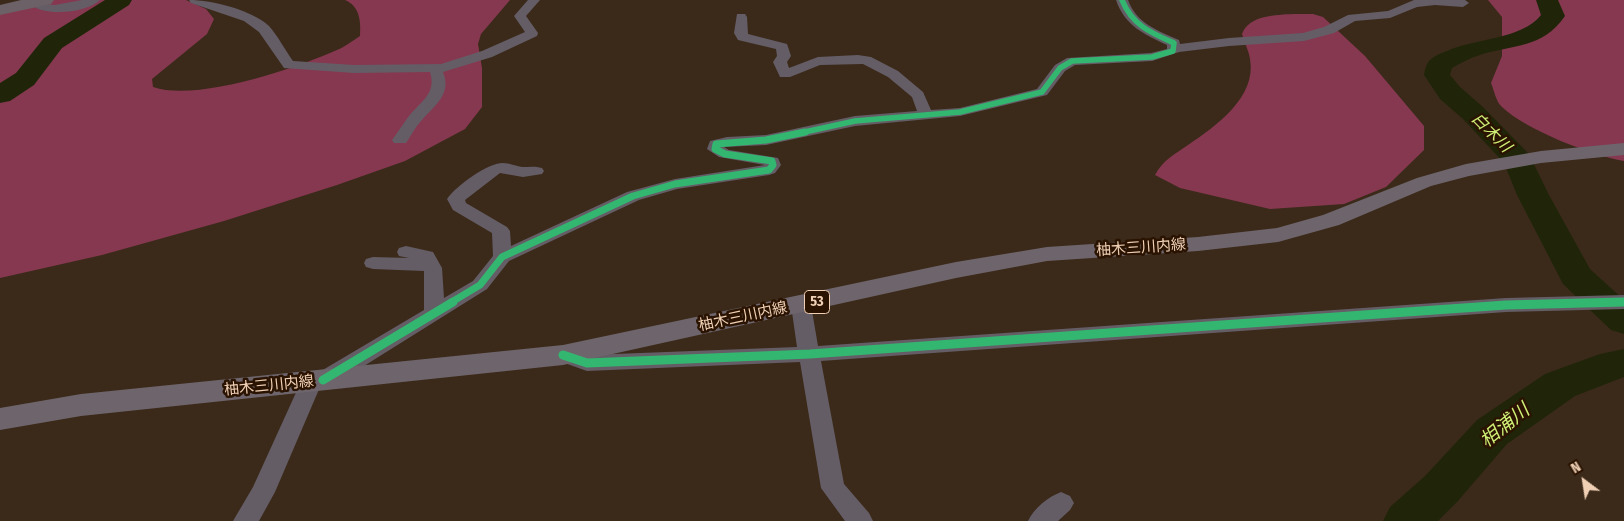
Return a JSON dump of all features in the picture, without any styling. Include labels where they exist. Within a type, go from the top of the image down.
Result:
[{"type":"highway","points":[[0,10],[39,1]]},
{"type":"main road","name":"柚木三川内線","points":[[0,418],[81,405],[563,356],[956,270],[1047,254],[1198,244],[1278,235],[1331,220],[1424,182],[1466,170],[1541,157],[1624,149]]},
{"type":"street","points":[[39,1],[42,9],[53,9],[74,6],[94,0]]},
{"type":"street","points":[[195,0],[248,18],[264,29],[289,65],[354,68],[442,68],[487,54],[532,33],[520,16],[534,0]]},
{"type":"street","points":[[213,6],[230,0]]},
{"type":"street","points":[[1122,0],[1126,12],[1136,25],[1174,43],[1174,49]]},
{"type":"street","points":[[246,521],[263,492],[318,381],[480,286],[502,257],[633,196],[674,184],[769,170],[773,165],[772,161],[725,154],[715,149],[716,144],[766,140],[855,121],[960,112],[1042,92],[1060,68],[1072,61],[1152,57],[1173,51],[1174,49],[1229,42],[1304,37],[1329,30],[1352,18],[1390,14],[1414,4],[1435,0],[1463,3]]},
{"type":"street","points":[[741,17],[740,33],[743,37],[782,47],[784,56],[780,62],[786,74],[818,62],[858,58],[866,60],[893,74],[918,95],[926,115]]},
{"type":"street","points":[[400,140],[415,119],[438,93],[441,80],[435,68]]},
{"type":"street","points":[[502,257],[501,231],[459,206],[456,199],[465,190],[494,170],[502,168],[523,172],[536,171]]},
{"type":"street","points":[[406,252],[426,256],[433,268],[434,313]]},
{"type":"street","points":[[373,263],[431,265]]},
{"type":"street","points":[[563,356],[587,362],[810,354],[1477,307],[1624,302]]},
{"type":"street","points":[[801,305],[833,488],[860,521]]},
{"type":"street","points":[[1041,521],[1061,503]]},
{"type":"shaded area","points":[[33,0],[186,0],[206,9],[214,19],[207,34],[152,79],[153,87],[172,90],[194,90],[219,87],[271,74],[319,58],[343,47],[360,36],[360,20],[357,10],[345,0],[510,0],[481,34],[478,44],[482,68],[482,107],[465,129],[405,161],[337,185],[224,221],[102,255],[0,278],[0,7]]},
{"type":"shaded area","points":[[1488,0],[1624,0],[1624,161],[1594,153],[1542,133],[1513,116],[1500,105],[1491,83],[1502,56],[1502,17]]},
{"type":"shaded area","points":[[1313,14],[1323,17],[1365,56],[1424,126],[1424,150],[1386,187],[1344,204],[1270,209],[1180,188],[1155,175],[1170,158],[1222,119],[1241,98],[1247,86],[1250,73],[1249,56],[1242,34],[1246,28],[1251,23],[1264,17]]},
{"type":"waterway","points":[[0,95],[25,79],[53,43],[121,0]]},
{"type":"waterway","name":"白木川","points":[[1547,0],[1553,16],[1538,31],[1529,36],[1476,48],[1458,55],[1440,64],[1437,75],[1450,93],[1473,113],[1518,160],[1533,195],[1576,276],[1624,321]]},
{"type":"waterway","name":"相浦川","points":[[1407,521],[1441,489],[1492,432],[1560,385],[1614,364],[1624,363]]},
{"type":"cycle path","points":[[323,380],[480,285],[502,257],[633,196],[675,184],[769,170],[773,165],[772,161],[725,154],[715,149],[716,144],[766,140],[855,121],[960,112],[1042,92],[1060,68],[1072,61],[1152,57],[1173,51],[1174,43],[1142,28],[1130,17],[1122,0]]},
{"type":"cycle path","points":[[563,355],[587,363],[810,354],[1506,305],[1624,302]]}]
